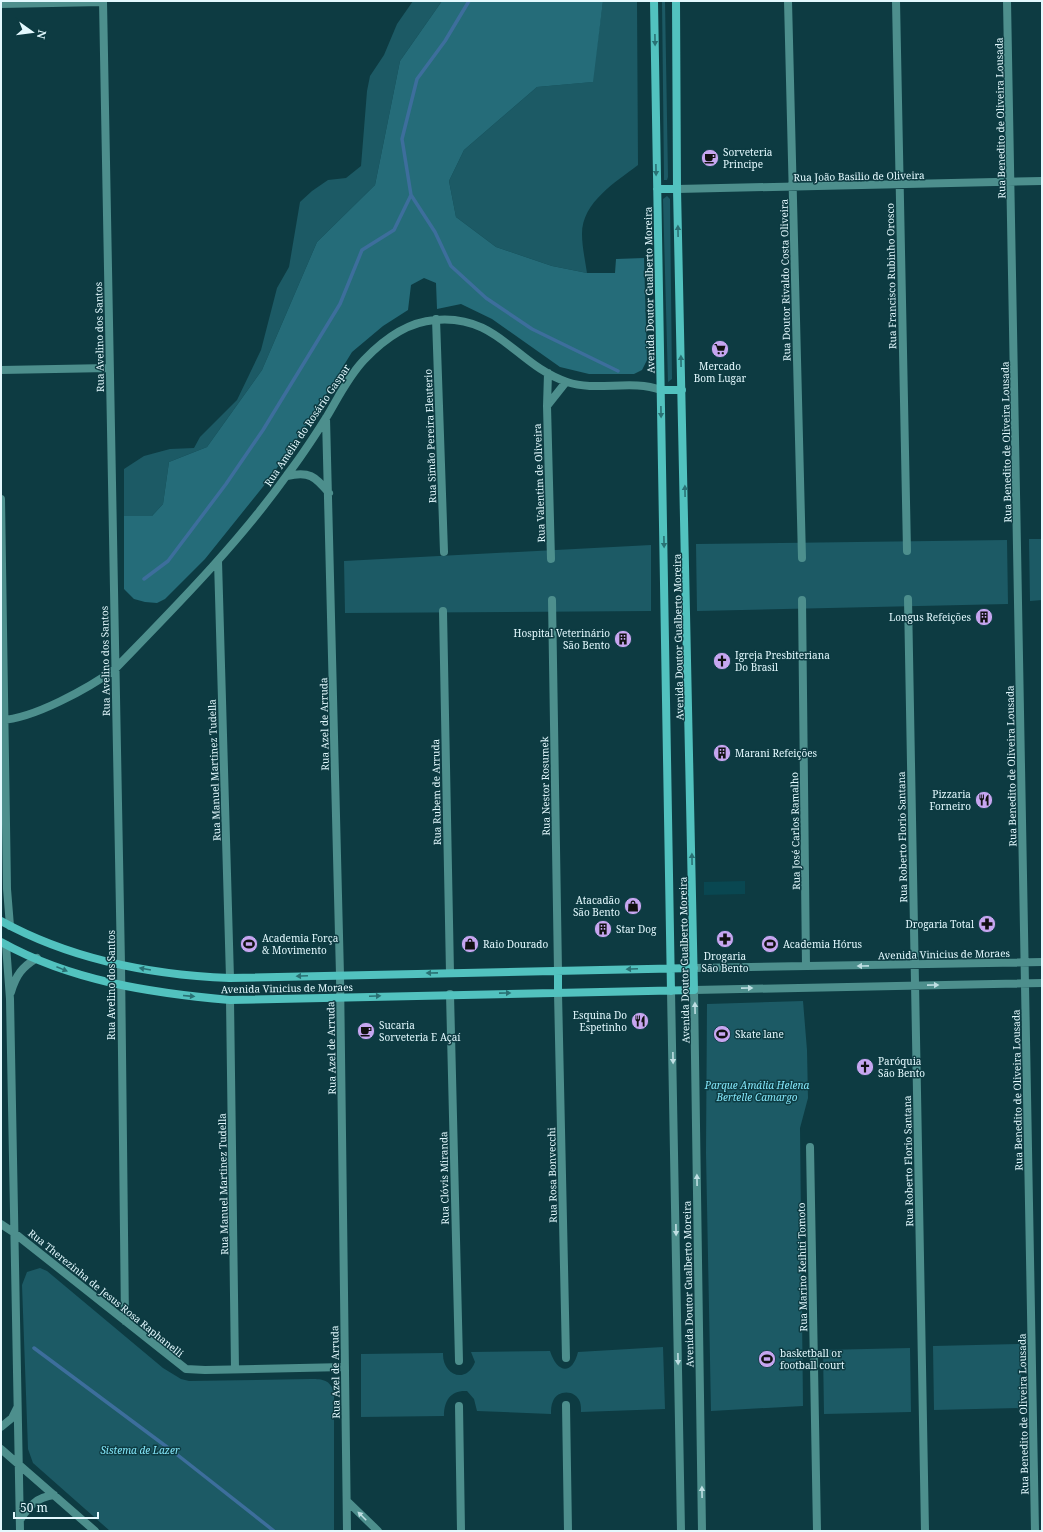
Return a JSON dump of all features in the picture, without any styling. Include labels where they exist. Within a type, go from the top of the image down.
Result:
[{"type":"main road","name":"Avenida Doutor Gualberto Moreira","points":[[654,1],[671,991]]},
{"type":"main road","name":"Avenida Doutor Gualberto Moreira","points":[[676,1],[677,189],[694,990]]},
{"type":"main road","points":[[657,189],[677,189]]},
{"type":"main road","points":[[661,390],[682,390]]},
{"type":"main road","name":"Avenida Vinicius de Moraes","points":[[1,921],[69,951],[121,964],[194,976],[230,978],[694,968]]},
{"type":"main road","name":"Avenida Vinicius de Moraes","points":[[4,944],[74,973],[121,986],[174,995],[230,1000],[450,994],[694,990]]},
{"type":"main road","points":[[558,971],[558,993]]},
{"type":"street","points":[[1,4],[103,1]]},
{"type":"street","name":"Rua Avelino dos Santos","points":[[103,1],[121,964],[125,1321]]},
{"type":"street","name":"Rua Doutor Rivaldo Costa Oliveira","points":[[788,1],[802,558]]},
{"type":"street","name":"Rua Francisco Rubinho Orosco","points":[[896,1],[907,551]]},
{"type":"street","name":"Rua Benedito de Oliveira Lousada","points":[[1007,1],[1035,1531]]},
{"type":"street","name":"Rua João Basilio de Oliveira","points":[[677,189],[1042,182]]},
{"type":"street","name":"Rua Amélia do Rosário Gaspar","points":[[3,720],[19,718],[34,712],[101,679],[116,669],[218,561],[287,476],[326,418],[350,378],[376,349],[400,330],[410,325],[436,319],[465,321],[488,330],[548,373],[566,382],[588,386],[650,386],[661,390]]},
{"type":"street","name":"Rua Simão Pereira Eleuterio","points":[[436,319],[444,552]]},
{"type":"street","points":[[1,370],[109,368]]},
{"type":"street","name":"Rua Valentim de Oliveira","points":[[548,373],[547,406],[551,559]]},
{"type":"street","points":[[547,406],[566,382]]},
{"type":"street","name":"Rua Azel de Arruda","points":[[326,418],[340,975],[347,1531]]},
{"type":"street","points":[[287,476],[299,474],[311,475],[319,481],[328,493]]},
{"type":"street","points":[[1,499],[3,720],[7,889],[10,926]]},
{"type":"street","name":"Rua Manuel Martinez Tudella","points":[[218,561],[230,978]]},
{"type":"street","name":"Rua Roberto Florio Santana","points":[[908,599],[925,1531]]},
{"type":"street","name":"Rua Nestor Rosumek","points":[[552,600],[558,971]]},
{"type":"street","name":"Rua José Carlos Ramalho","points":[[802,600],[806,966]]},
{"type":"street","name":"Rua Rubem de Arruda","points":[[443,611],[450,973]]},
{"type":"street","points":[[1,903],[7,889]]},
{"type":"street","points":[[4,944],[10,999],[13,1232],[20,1531]]},
{"type":"street","points":[[10,999],[15,978],[25,966],[38,958]]},
{"type":"street","name":"Avenida Vinicius de Moraes","points":[[694,968],[1042,962]]},
{"type":"street","name":"Avenida Vinicius de Moraes","points":[[694,990],[1042,983]]},
{"type":"street","name":"Avenida Doutor Gualberto Moreira","points":[[694,990],[702,1531]]},
{"type":"street","name":"Avenida Doutor Gualberto Moreira","points":[[671,991],[681,1531]]},
{"type":"street","name":"Rua Rosa Bonvecchi","points":[[558,993],[566,1358]]},
{"type":"street","name":"Rua Clóvis Miranda","points":[[450,994],[459,1361]]},
{"type":"street","name":"Rua Manuel Martinez Tudella","points":[[230,1000],[235,1369]]},
{"type":"street","name":"Rua Marino Keihiti Tomoto","points":[[810,1147],[817,1531]]},
{"type":"street","name":"Rua Therezinha de Jesus Rosa Raphanelli","points":[[1,1224],[186,1368],[205,1370],[345,1367]]},
{"type":"street","points":[[566,1405],[568,1531]]},
{"type":"street","points":[[459,1406],[461,1531]]},
{"type":"street","points":[[1,1427],[12,1418],[17,1407]]},
{"type":"street","points":[[1,1449],[95,1531]]},
{"type":"street","points":[[20,1521],[35,1501],[45,1496],[54,1495]]},
{"type":"street","points":[[347,1500],[378,1531]]},
{"type":"shaded area","points":[[442,1],[603,1],[593,82],[537,87],[464,150],[449,181],[456,217],[496,247],[552,266],[587,273],[615,273],[616,259],[644,258],[647,360],[642,370],[634,374],[589,374],[560,367],[492,319],[461,304],[437,309],[436,283],[424,278],[411,285],[408,310],[383,326],[352,352],[314,414],[270,478],[205,559],[165,599],[157,603],[134,599],[124,589],[124,516],[152,516],[163,504],[169,462],[207,447],[262,370],[317,242],[375,185],[400,61]]},
{"type":"shaded area","points":[[745,881],[745,894],[704,895],[704,882]]},
{"type":"green space","points":[[413,1],[442,1],[400,61],[375,185],[317,242],[262,370],[207,447],[169,462],[163,504],[152,516],[124,516],[124,469],[144,456],[170,449],[194,448],[200,437],[237,400],[261,350],[277,288],[289,267],[300,202],[312,191],[328,180],[346,178],[361,166],[367,91],[370,76],[384,55],[397,24]]},
{"type":"green space","points":[[603,1],[637,1],[638,165],[602,194],[588,212],[582,234],[587,273],[552,266],[496,247],[456,217],[449,181],[464,150],[537,87],[592,82]]},
{"type":"green space","points":[[662,1],[665,1],[667,180],[664,180]]},
{"type":"green space","points":[[667,196],[670,199],[672,379],[668,382],[663,199]]},
{"type":"green space","points":[[1029,539],[1042,539],[1042,600],[1030,601]]},
{"type":"green space","points":[[1007,540],[1008,604],[697,611],[696,544]]},
{"type":"green space","points":[[651,545],[651,611],[345,613],[344,561]]},
{"type":"green space","name":"Parque Amália Helena Bertelle Camargo","points":[[803,1001],[807,1050],[808,1098],[800,1128],[803,1406],[711,1411],[706,1153],[707,1004]]},
{"type":"green space","name":"Sistema de Lazer","points":[[40,1268],[47,1271],[163,1368],[181,1379],[189,1381],[315,1379],[326,1381],[334,1392],[334,1531],[110,1531],[33,1463],[28,1449],[22,1285],[27,1272]]},
{"type":"green space","points":[[1020,1344],[1022,1408],[934,1410],[933,1346]]},
{"type":"green space","points":[[663,1347],[665,1409],[581,1412],[578,1398],[567,1392],[559,1394],[555,1397],[552,1404],[551,1414],[477,1411],[474,1399],[467,1391],[461,1391],[453,1394],[447,1401],[444,1416],[361,1417],[361,1354],[443,1353],[446,1367],[450,1372],[461,1375],[471,1369],[475,1362],[471,1352],[550,1351],[556,1364],[564,1369],[572,1365],[578,1352]]},
{"type":"green space","points":[[910,1348],[911,1412],[824,1414],[823,1350]]},
{"type":"waterway","points":[[144,579],[168,561],[226,484],[263,430],[340,304],[362,250],[394,230],[411,195],[402,139],[417,79],[445,41],[469,1]]},
{"type":"waterway","points":[[411,195],[435,232],[451,266],[486,298],[532,329],[618,371]]},
{"type":"waterway","points":[[34,1348],[175,1453],[274,1531]]},
{"type":"place","name":"Sorveteria Principe","points":[[710,158]]},
{"type":"place","name":"Mercado Bom Lugar","points":[[720,349]]},
{"type":"place","name":"Longus Refeições","points":[[984,617]]},
{"type":"place","name":"Hospital Veterinário São Bento","points":[[623,639]]},
{"type":"place","name":"Igreja Presbiteriana Do Brasil","points":[[722,661]]},
{"type":"place","name":"Marani Refeições","points":[[722,753]]},
{"type":"place","name":"Pizzaria Forneiro","points":[[984,800]]},
{"type":"place","name":"Atacadão São Bento","points":[[633,906]]},
{"type":"place","name":"Drogaria Total","points":[[987,924]]},
{"type":"place","name":"Star Dog","points":[[603,929]]},
{"type":"place","name":"Drogaria São Bento","points":[[725,939]]},
{"type":"place","name":"Academia Força & Movimento","points":[[249,944]]},
{"type":"place","name":"Raio Dourado","points":[[470,944]]},
{"type":"place","name":"Academia Hórus","points":[[770,944]]},
{"type":"place","name":"Esquina Do Espetinho","points":[[640,1021]]},
{"type":"place","name":"Sucaria Sorveteria E Açaí","points":[[366,1031]]},
{"type":"place","name":"Skate lane","points":[[722,1034]]},
{"type":"place","name":"Paróquia São Bento","points":[[865,1067]]},
{"type":"place","name":"basketball or football court","points":[[767,1359]]}]
